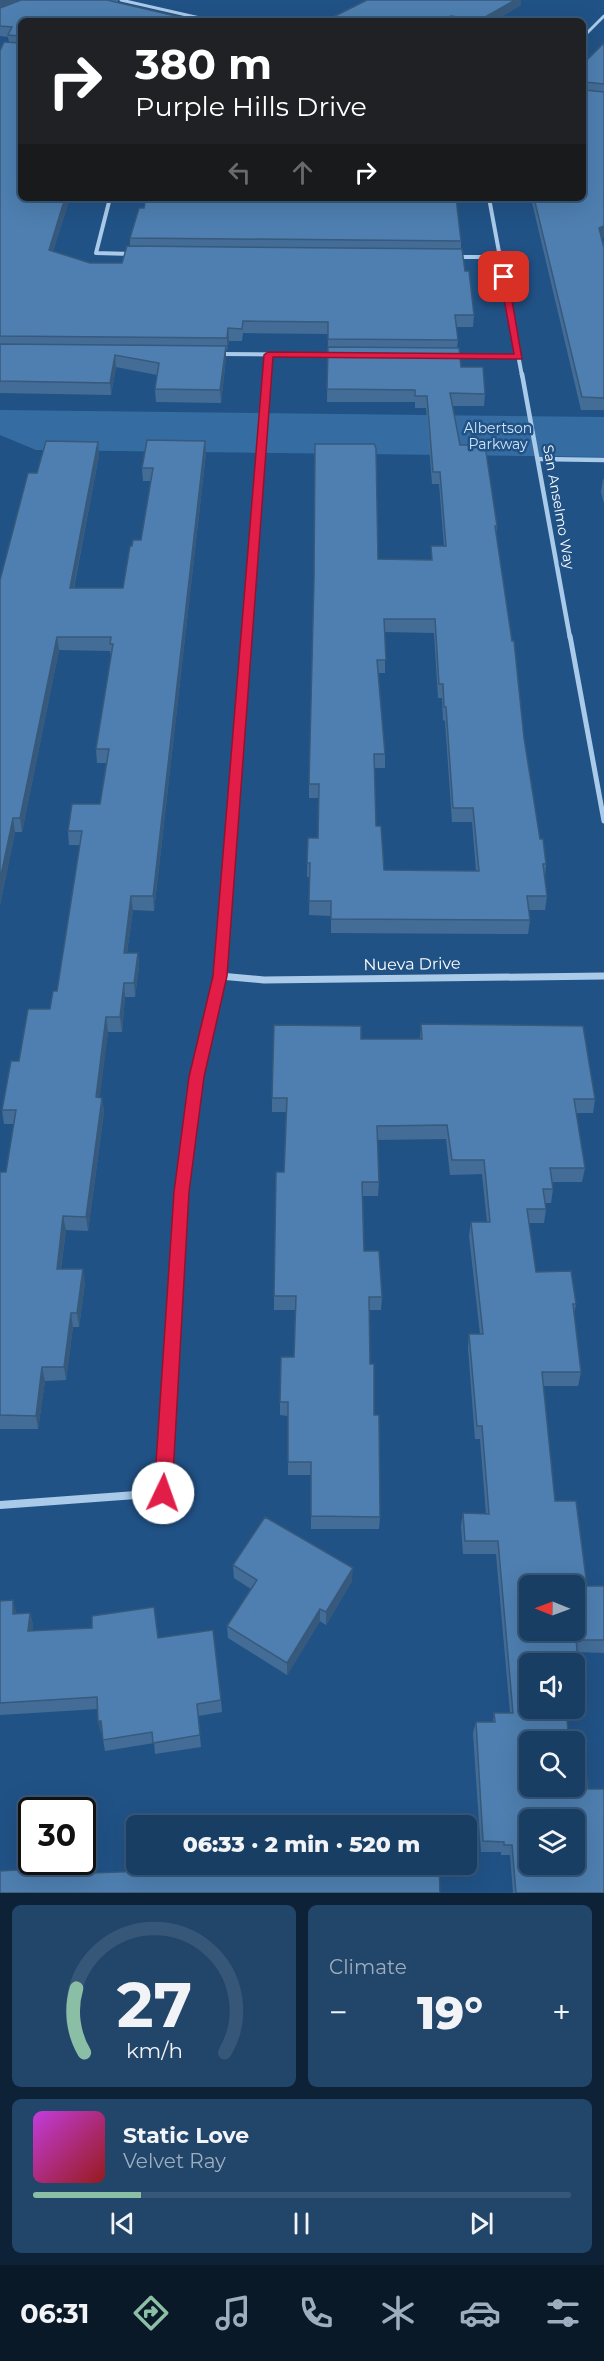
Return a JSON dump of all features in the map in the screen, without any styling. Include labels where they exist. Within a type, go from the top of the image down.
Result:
[{"type":"street","points":[[121,0],[200,18]]},
{"type":"street","points":[[586,34],[604,16]]},
{"type":"street","points":[[109,201],[96,253],[143,254]]},
{"type":"street","name":"San Anselmo Way","points":[[490,201],[604,822]]},
{"type":"street","points":[[448,257],[500,257]]},
{"type":"street","points":[[210,354],[338,355]]},
{"type":"street","points":[[0,1505],[163,1493],[182,1192],[196,1077],[220,976],[268,355]]},
{"type":"street","points":[[453,356],[519,357]]},
{"type":"street","points":[[538,459],[604,460]]},
{"type":"street","name":"Nueva Drive","points":[[220,976],[264,980],[604,976]]},
{"type":"green space","name":"Albertson Parkway","points":[[0,410],[604,417],[604,457],[36,450],[0,435]]},
{"type":"building","points":[[21,0],[107,0],[184,18],[18,18],[18,36],[8,35],[12,27],[0,26],[0,8]]},
{"type":"building","points":[[367,0],[515,0],[484,18],[451,16],[446,18],[331,18]]},
{"type":"building","points":[[4,42],[18,43],[18,201],[64,201],[49,250],[90,263],[122,263],[127,246],[462,249],[465,271],[469,271],[474,315],[455,315],[458,340],[328,339],[328,322],[243,321],[242,329],[228,328],[227,338],[0,336],[0,51]]},
{"type":"building","points":[[604,43],[604,84],[586,82],[586,61]]},
{"type":"building","points":[[586,90],[604,92],[604,226],[599,228],[604,248],[604,398],[582,397],[535,201],[586,201]]},
{"type":"building","points":[[145,201],[456,201],[461,241],[130,238],[139,208],[144,208]]},
{"type":"building","points":[[0,344],[226,346],[220,390],[155,389],[159,363],[115,355],[110,383],[0,381]]},
{"type":"building","points":[[328,347],[459,348],[461,367],[483,367],[485,394],[450,393],[460,445],[485,445],[512,641],[514,641],[524,738],[546,864],[543,864],[547,896],[527,896],[530,920],[331,919],[331,901],[309,901],[308,838],[318,838],[319,784],[309,784],[315,444],[374,444],[376,448],[378,559],[432,560],[431,546],[446,546],[440,472],[433,472],[427,396],[415,396],[415,390],[327,389]],"holes":[[[384,619],[435,619],[439,684],[443,684],[444,707],[446,707],[453,808],[473,808],[479,871],[384,870],[381,826],[376,826],[374,754],[385,754],[377,660],[386,660]]]},
{"type":"building","points":[[147,440],[205,441],[153,896],[131,896],[124,953],[138,953],[134,983],[124,983],[120,1017],[106,1017],[96,1097],[102,1098],[86,1217],[63,1216],[57,1269],[83,1269],[77,1313],[71,1313],[64,1367],[42,1367],[36,1416],[0,1415],[0,1172],[6,1172],[16,1110],[2,1110],[11,1061],[19,1061],[28,1009],[50,1009],[53,991],[57,991],[82,831],[68,831],[72,804],[100,804],[109,749],[96,749],[113,644],[110,644],[111,637],[57,637],[20,818],[13,818],[0,880],[0,580],[28,473],[37,473],[46,441],[98,442],[70,588],[123,588],[130,546],[133,540],[141,540],[153,468],[142,468]]},
{"type":"building","points":[[421,1024],[583,1026],[595,1099],[574,1099],[585,1168],[550,1168],[553,1189],[543,1189],[546,1209],[527,1209],[536,1272],[571,1271],[581,1372],[542,1372],[555,1501],[576,1501],[587,1586],[604,1586],[604,1640],[585,1640],[585,1575],[519,1575],[519,1641],[576,1641],[577,1653],[519,1653],[519,1719],[567,1719],[568,1731],[519,1731],[519,1797],[585,1797],[585,1761],[588,1789],[604,1789],[604,1893],[516,1893],[512,1845],[504,1845],[504,1842],[483,1841],[476,1722],[495,1722],[494,1713],[513,1713],[498,1541],[465,1541],[463,1513],[489,1514],[482,1426],[477,1426],[469,1334],[483,1334],[471,1222],[490,1222],[484,1160],[452,1160],[447,1125],[377,1126],[379,1182],[362,1182],[364,1251],[379,1251],[382,1297],[369,1297],[370,1364],[374,1364],[374,1415],[379,1415],[380,1517],[311,1516],[311,1462],[288,1462],[288,1402],[280,1402],[281,1357],[294,1357],[296,1296],[274,1296],[276,1172],[284,1172],[287,1098],[272,1098],[274,1025],[361,1026],[361,1039],[422,1039]]},
{"type":"building","points":[[265,1517],[353,1568],[326,1612],[320,1609],[287,1663],[227,1626],[257,1580],[233,1565]]},
{"type":"building","points":[[13,1600],[13,1614],[30,1613],[28,1631],[92,1628],[92,1616],[154,1607],[158,1638],[213,1630],[221,1700],[197,1704],[200,1735],[153,1743],[152,1732],[103,1740],[101,1721],[98,1721],[97,1697],[0,1703],[0,1601]]},
{"type":"building","points":[[18,1870],[18,1875],[96,1875],[96,1873],[126,1872],[126,1875],[439,1875],[440,1893],[0,1893],[0,1871]]},
{"type":"route","points":[[163,1493],[182,1192],[196,1077],[220,976],[268,355],[519,357],[504,277]]}]
